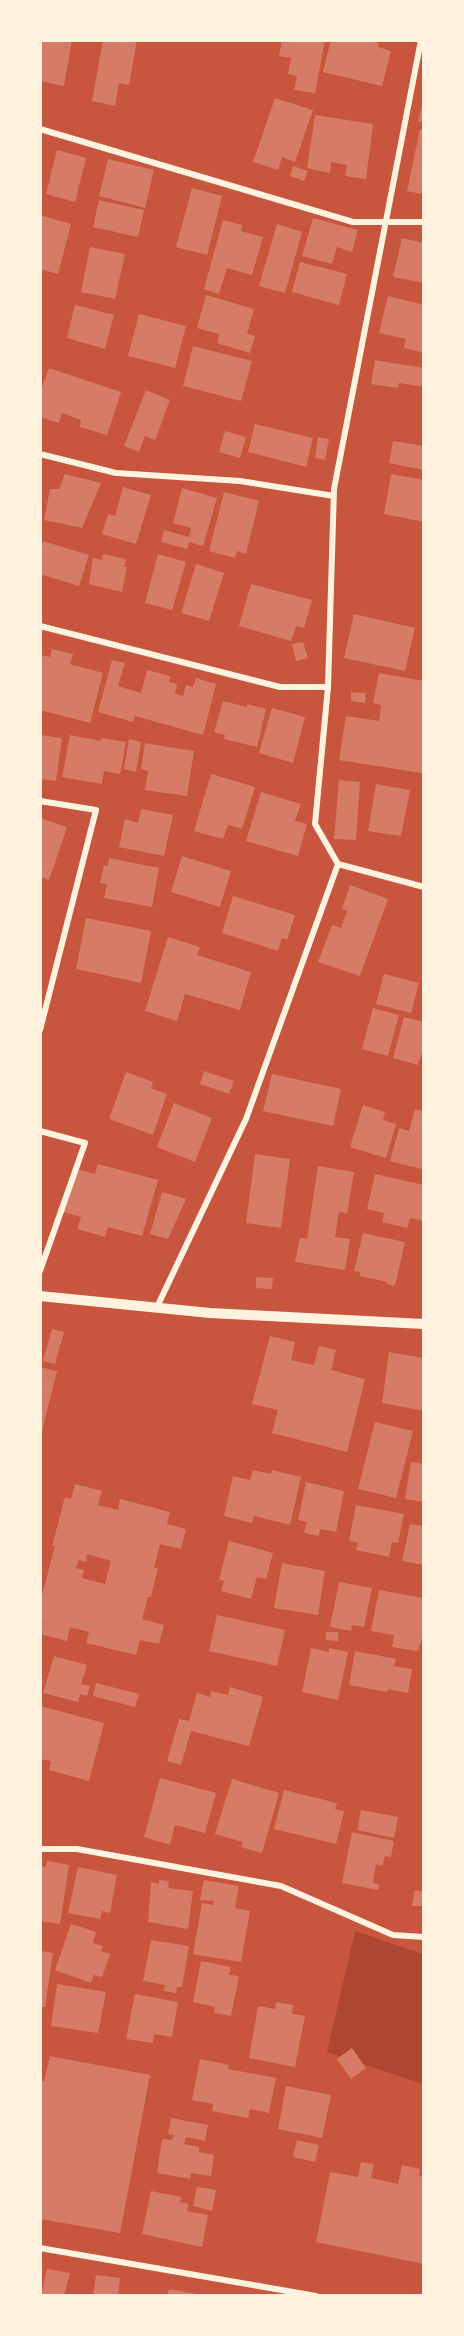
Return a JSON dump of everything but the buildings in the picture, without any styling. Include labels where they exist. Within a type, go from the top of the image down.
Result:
[{"type":"street","points":[[421,40],[334,496],[328,687],[315,824],[338,864],[423,887]]},
{"type":"street","points":[[40,129],[353,222],[423,222]]},
{"type":"street","points":[[40,454],[116,473],[240,481],[334,496]]},
{"type":"street","points":[[40,626],[280,687],[328,687]]},
{"type":"street","points":[[40,801],[96,810],[40,1030]]},
{"type":"street","points":[[157,1307],[246,1119],[338,864]]},
{"type":"street","points":[[40,1131],[85,1143],[40,1271]]},
{"type":"street","points":[[40,1296],[210,1313],[423,1324]]},
{"type":"street","points":[[40,1849],[77,1849],[281,1886],[393,1935],[423,1937]]},
{"type":"street","points":[[40,2248],[316,2295]]},
{"type":"shaded area","points":[[355,1931],[423,1954],[423,2084],[327,2052]]}]
